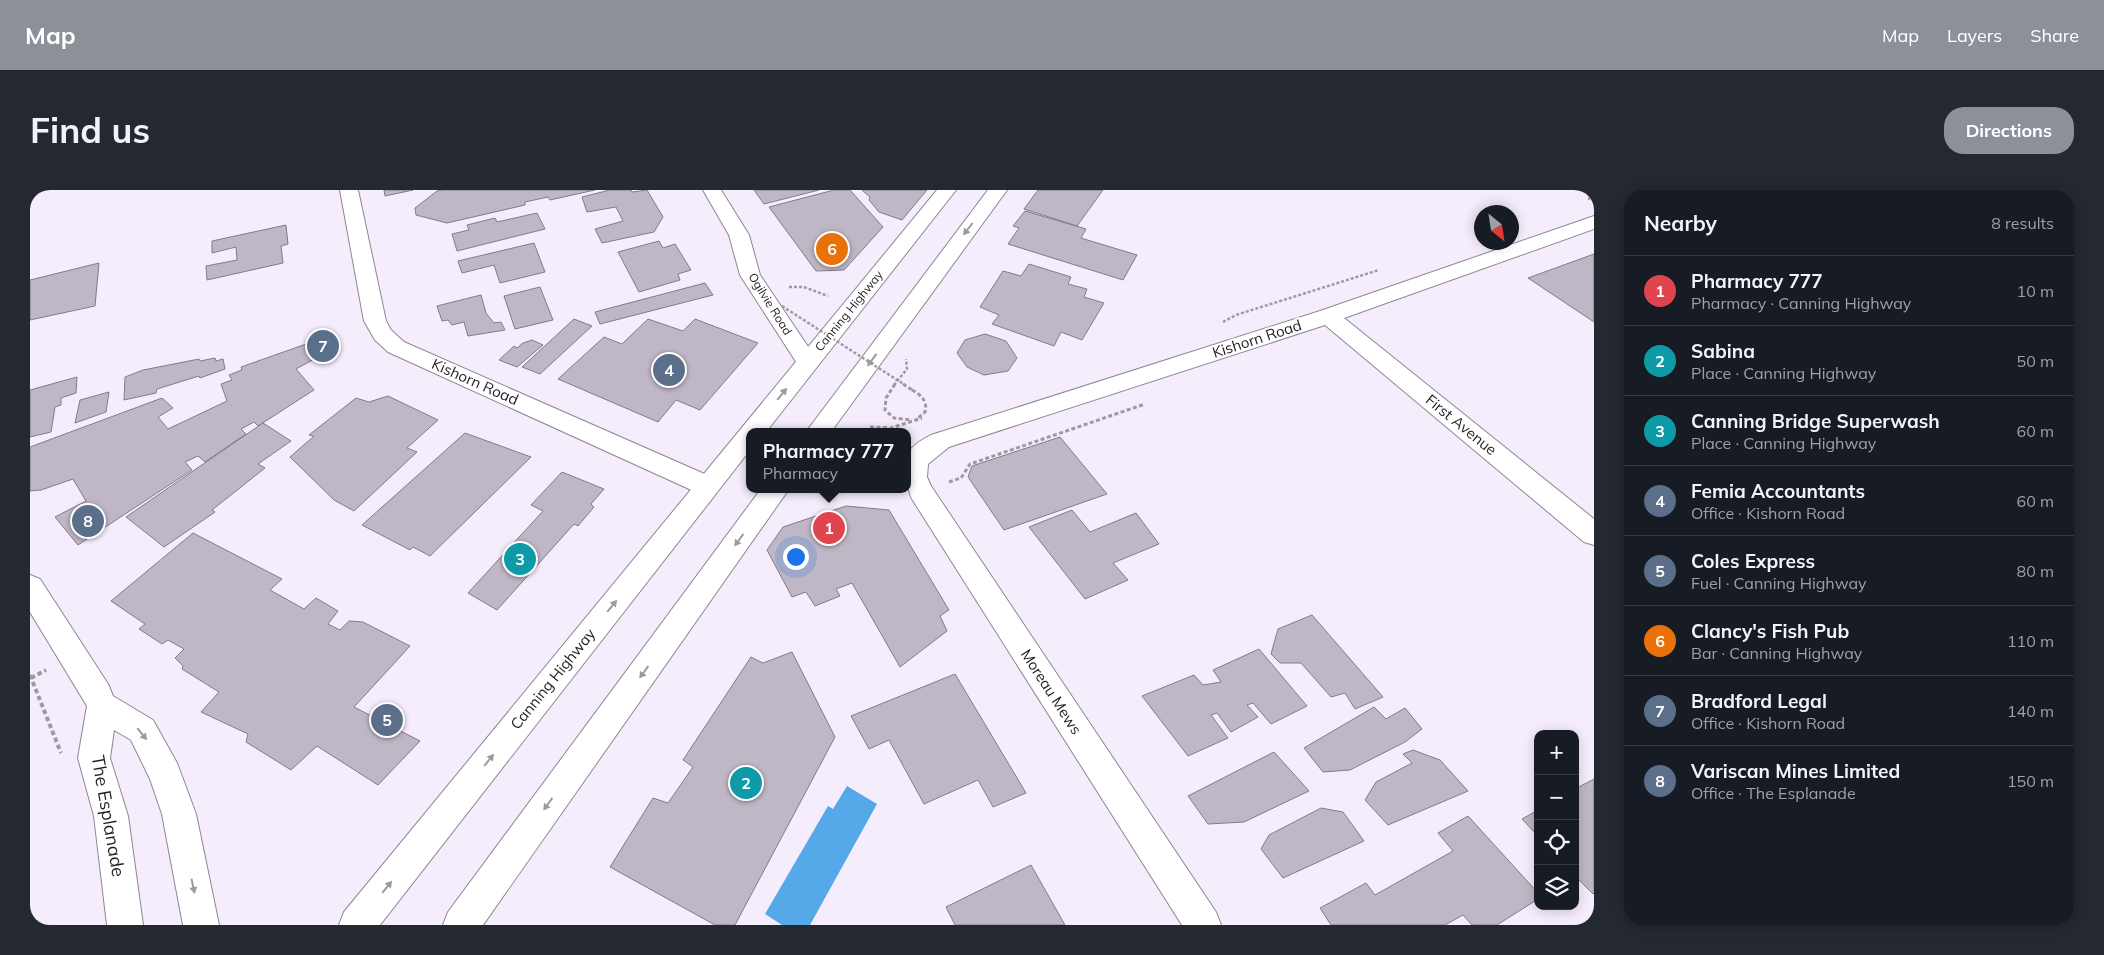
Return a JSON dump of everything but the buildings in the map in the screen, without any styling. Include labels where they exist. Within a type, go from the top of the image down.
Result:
[{"type":"main road","name":"Kishorn Road","points":[[349,190],[375,321],[383,335],[396,347],[707,486]]},
{"type":"main road","name":"Ogilvie Road","points":[[712,190],[739,234],[750,274],[808,363]]},
{"type":"main road","name":"Canning Highway","points":[[755,428],[947,190]]},
{"type":"main road","points":[[821,428],[998,190]]},
{"type":"main road","name":"Kishorn Road","points":[[920,455],[940,441],[1328,316],[1594,222]]},
{"type":"main road","name":"First Avenue","points":[[1328,316],[1594,534]]},
{"type":"main road","name":"Canning Highway","points":[[357,925],[746,439]]},
{"type":"main road","name":"Moreau Mews","points":[[920,455],[915,466],[914,477],[920,492],[1203,925]]},
{"type":"main road","points":[[461,925],[773,493]]},
{"type":"main road","points":[[30,588],[97,694],[102,706],[142,730],[165,774],[179,814],[201,925]]},
{"type":"main road","name":"The Esplanade","points":[[102,706],[94,758],[111,816],[125,925]]},
{"type":"path","points":[[1222,323],[1236,315],[1387,268]]},
{"type":"path","points":[[810,289],[828,296]]},
{"type":"path","points":[[782,306],[923,397],[927,407],[926,412],[909,420],[896,418],[886,411],[884,401],[887,397],[906,368],[908,364],[905,359]]},
{"type":"path","points":[[870,427],[891,428],[924,418]]},
{"type":"water","points":[[847,786],[877,804],[810,925],[782,925],[765,914],[828,806],[833,809]]},
{"type":"place","name":"Clancy's Fish Pub","points":[[832,249]]},
{"type":"place","name":"Bradford Legal","points":[[323,346]]},
{"type":"place","name":"Femia Accountants","points":[[669,370]]},
{"type":"place","name":"Variscan Mines Limited","points":[[88,521]]},
{"type":"place","name":"Pharmacy 777","points":[[829,528]]},
{"type":"place","name":"Canning Bridge Superwash","points":[[520,559]]},
{"type":"place","name":"Coles Express","points":[[387,720]]},
{"type":"place","name":"Sabina","points":[[746,783]]}]
